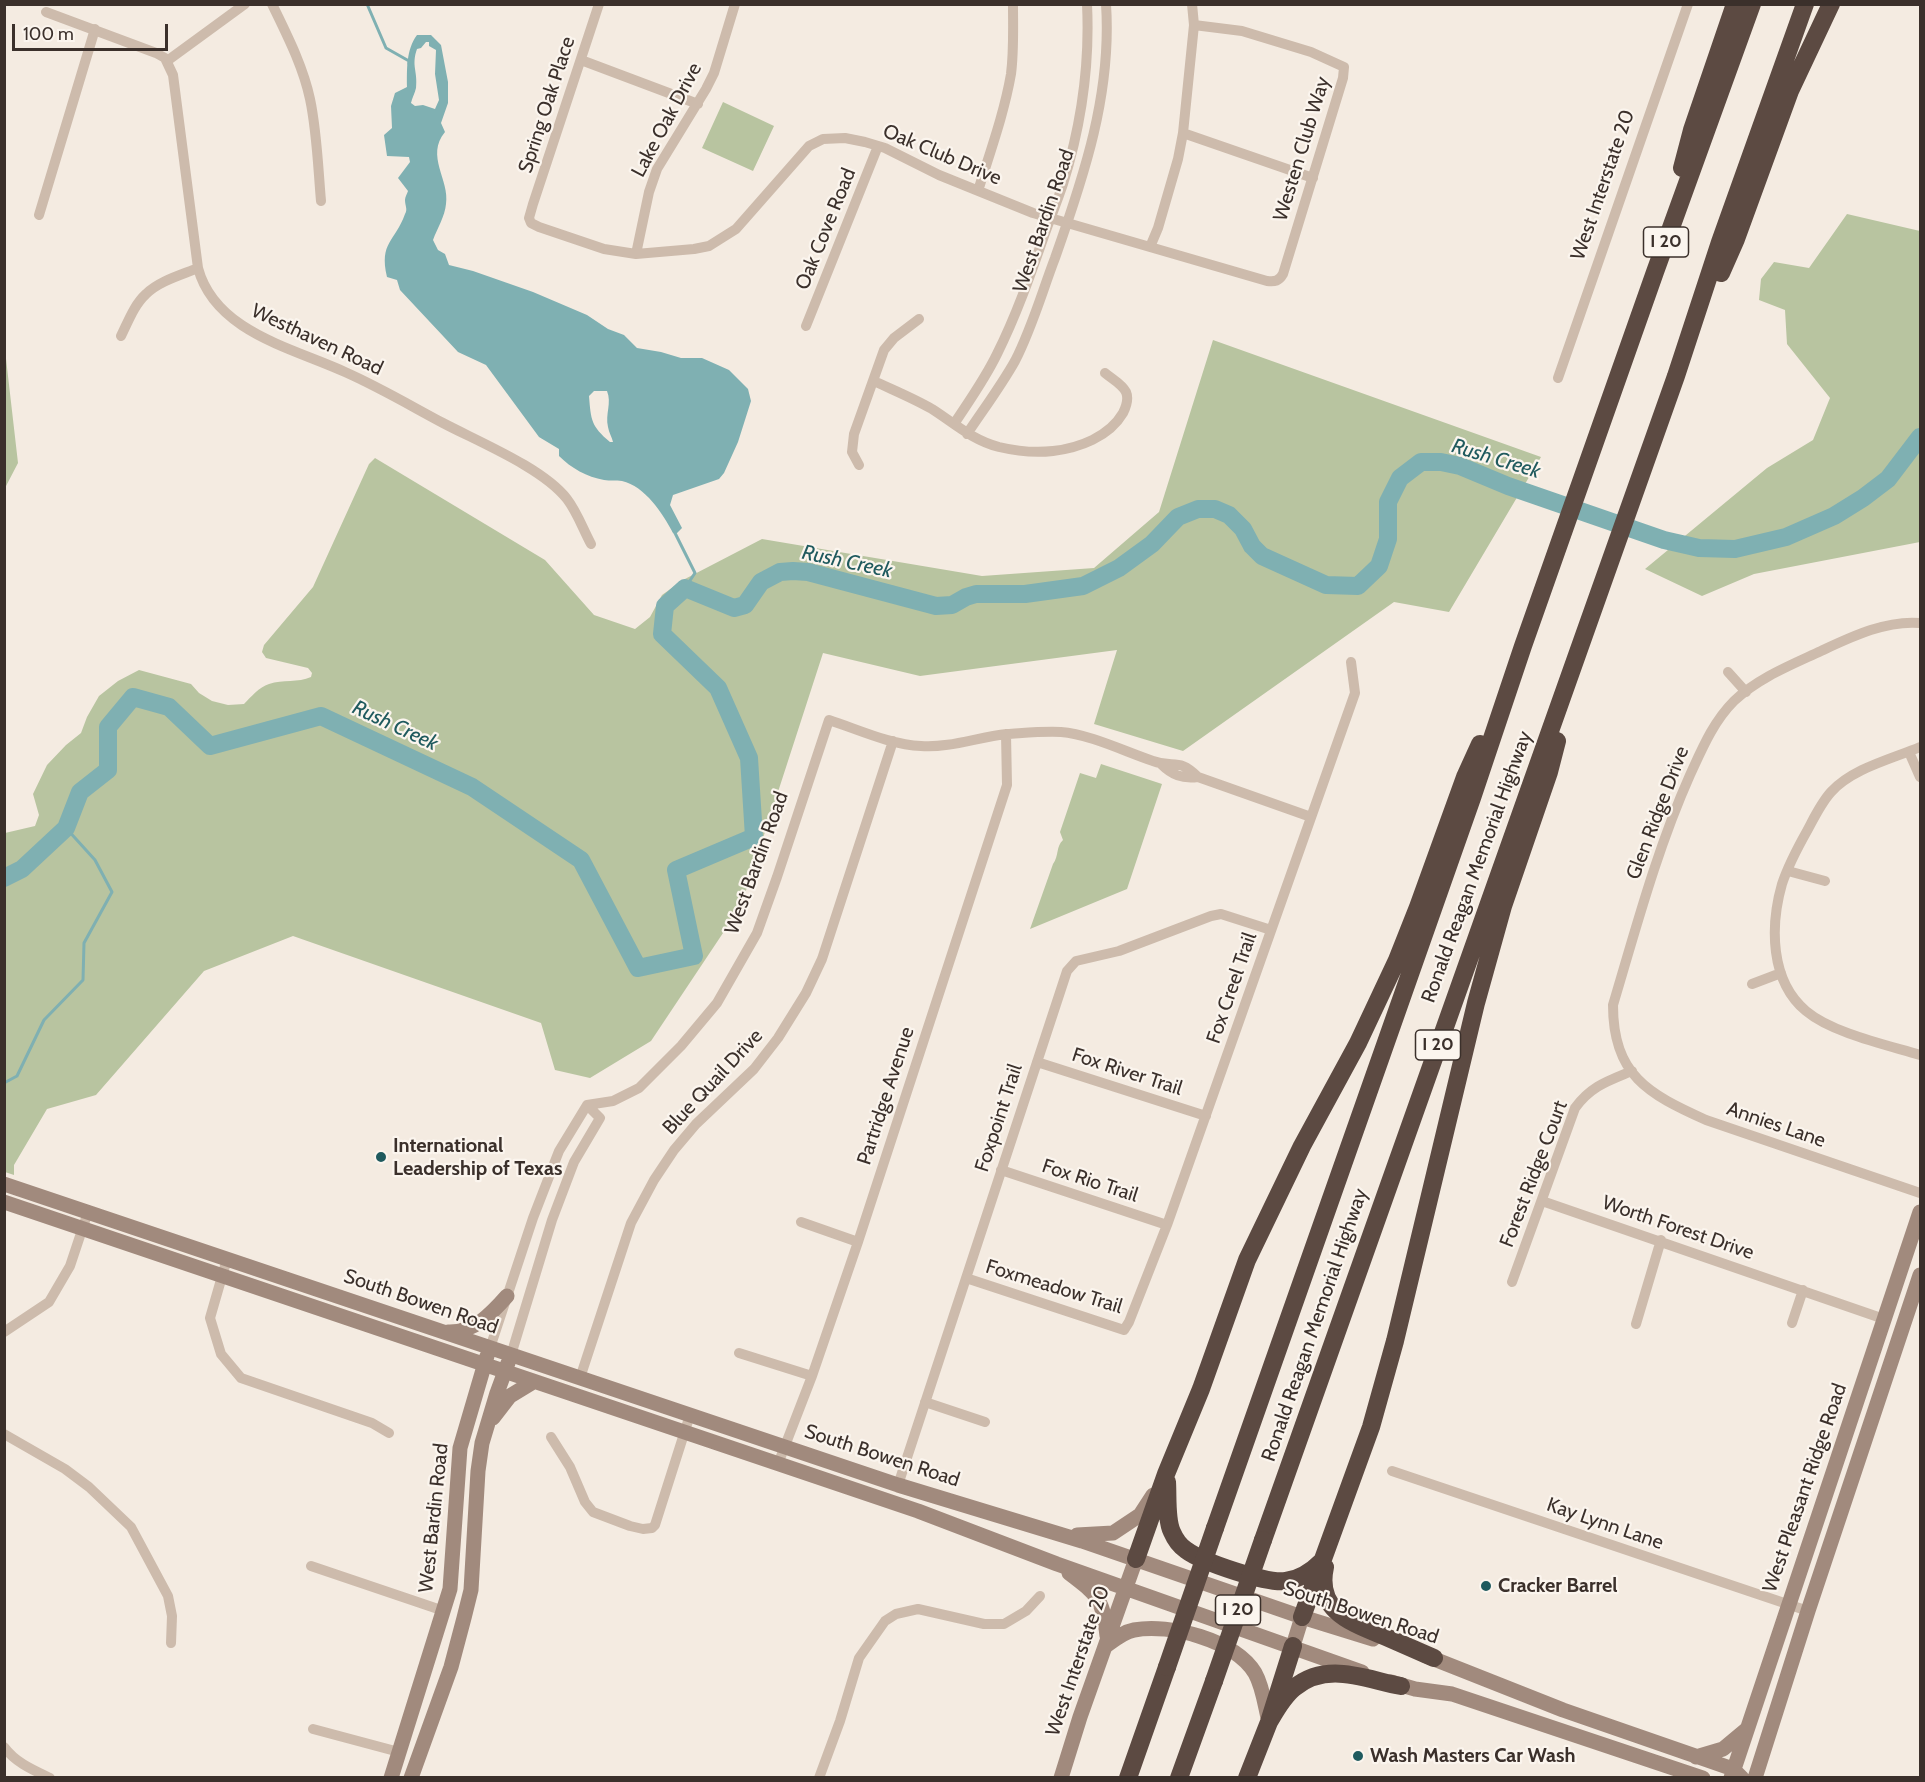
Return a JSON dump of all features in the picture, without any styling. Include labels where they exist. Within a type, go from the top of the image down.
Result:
[{"type":"highway","points":[[1655,272],[1692,130],[1735,4]]},
{"type":"highway","name":"Ronald Reagan Memorial Highway","points":[[1128,1778],[1523,646],[1752,4]]},
{"type":"highway","name":"Ronald Reagan Memorial Highway","points":[[1179,1778],[1636,490],[1720,242],[1805,4]]},
{"type":"highway","points":[[1676,376],[1736,239],[1790,91],[1831,4]]},
{"type":"highway","points":[[1302,1617],[1371,1427],[1392,1352],[1476,1003],[1503,906],[1549,772],[1590,618]]},
{"type":"highway","points":[[1136,1559],[1166,1474],[1202,1389],[1247,1260],[1302,1146],[1358,1043],[1397,960],[1465,777],[1523,646]]},
{"type":"highway","points":[[1166,1474],[1168,1522],[1178,1543],[1186,1551],[1256,1577],[1277,1581],[1302,1576],[1323,1560]]},
{"type":"highway","points":[[1332,1536],[1323,1579],[1327,1597],[1334,1610],[1349,1622],[1434,1658]]},
{"type":"highway","points":[[1246,1778],[1269,1722],[1293,1646]]},
{"type":"highway","points":[[1269,1722],[1293,1689],[1310,1678],[1329,1672],[1401,1686]]},
{"type":"main road","name":"South Bowen Road","points":[[4,1184],[898,1485],[1060,1534],[1302,1617],[1434,1658],[1553,1706],[1696,1757],[1735,1775]]},
{"type":"main road","name":"South Bowen Road","points":[[4,1203],[918,1511],[1057,1564],[1401,1686],[1452,1694],[1697,1776]]},
{"type":"main road","name":"West Pleasant Ridge Road","points":[[1735,1775],[1746,1729],[1920,1212]]},
{"type":"main road","name":"West Pleasant Ridge Road","points":[[1755,1778],[1920,1275]]},
{"type":"main road","points":[[444,1332],[453,1333],[483,1321],[507,1296]]},
{"type":"main road","name":"West Bardin Road","points":[[391,1778],[450,1589],[460,1448],[490,1348]]},
{"type":"main road","name":"West Bardin Road","points":[[411,1778],[451,1667],[471,1590],[479,1464],[485,1431],[511,1355]]},
{"type":"main road","points":[[485,1431],[502,1404],[510,1396],[533,1382]]},
{"type":"main road","points":[[1060,1534],[1088,1536],[1113,1533],[1140,1515],[1166,1474]]},
{"type":"main road","name":"West Interstate 20","points":[[1061,1778],[1136,1559]]},
{"type":"main road","points":[[1057,1564],[1090,1588],[1100,1600],[1104,1611],[1106,1644],[1132,1630],[1162,1629],[1215,1642],[1241,1657],[1255,1673],[1261,1687],[1269,1722]]},
{"type":"main road","points":[[1293,1646],[1302,1617]]},
{"type":"main road","points":[[1550,1726],[1553,1706]]},
{"type":"main road","points":[[1696,1757],[1723,1749],[1746,1729]]},
{"type":"street","points":[[45,12],[156,53],[167,61],[244,4]]},
{"type":"street","points":[[272,4],[304,75],[310,100],[321,201]]},
{"type":"street","name":"Spring Oak Place","points":[[529,218],[599,4]]},
{"type":"street","name":"Lake Oak Drive","points":[[636,254],[649,192],[657,169],[698,104],[714,73],[735,4]]},
{"type":"street","points":[[978,191],[1011,74],[1013,4]]},
{"type":"street","name":"West Bardin Road","points":[[954,424],[979,387],[1018,310],[1062,184],[1080,117],[1086,67],[1087,4]]},
{"type":"street","name":"West Bardin Road","points":[[967,434],[1014,361],[1034,316],[1089,156],[1101,103],[1107,55],[1106,4]]},
{"type":"street","points":[[1150,247],[1158,228],[1178,159],[1183,133],[1194,25],[1192,4]]},
{"type":"street","name":"West Interstate 20","points":[[1558,378],[1688,4]]},
{"type":"street","name":"Westen Club Way","points":[[1194,25],[1242,31],[1311,52],[1344,67],[1343,78],[1283,274],[1280,279],[1272,282]]},
{"type":"street","points":[[39,215],[95,30]]},
{"type":"street","points":[[581,60],[698,104]]},
{"type":"street","name":"Westhaven Road","points":[[167,61],[174,75],[198,268],[201,282],[217,304],[229,317],[244,327],[347,372],[533,470],[567,500],[591,544]]},
{"type":"street","points":[[1183,133],[1313,177]]},
{"type":"street","name":"Oak Club Drive","points":[[529,218],[531,223],[539,227],[604,249],[636,254],[708,246],[736,229],[809,146],[823,140],[845,138],[878,146],[939,175],[1033,213],[1272,282]]},
{"type":"street","name":"Oak Cove Road","points":[[806,326],[878,146]]},
{"type":"street","points":[[121,336],[135,308],[146,293],[160,284],[198,268]]},
{"type":"street","points":[[859,465],[852,452],[854,434],[884,350],[894,338],[919,319]]},
{"type":"street","points":[[874,381],[915,400],[967,434],[997,446],[1021,451],[1051,451],[1071,448],[1098,437],[1116,423],[1124,410],[1127,393],[1105,373]]},
{"type":"street","name":"Glen Ridge Drive","points":[[1632,1071],[1623,1060],[1617,1045],[1613,1024],[1613,1005],[1674,812],[1706,740],[1726,710],[1770,675],[1849,638],[1890,625],[1920,623]]},
{"type":"street","name":"Fox Creel Trail","points":[[1129,1322],[1167,1225],[1355,693],[1351,662]]},
{"type":"street","points":[[1728,672],[1746,692]]},
{"type":"street","name":"West Bardin Road","points":[[490,1348],[533,1218],[559,1151],[587,1105],[613,1101],[639,1088],[681,1046],[717,1003],[757,933],[828,720],[893,741]]},
{"type":"street","points":[[893,741],[934,747],[1006,734],[1068,733],[1083,736],[1161,764],[1170,774],[1185,779],[1198,777],[1311,817]]},
{"type":"street","name":"Partridge Avenue","points":[[778,1464],[812,1376],[858,1242],[1007,785],[1006,734]]},
{"type":"street","name":"Blue Quail Drive","points":[[580,1378],[631,1223],[654,1180],[674,1150],[696,1124],[754,1070],[778,1038],[806,993],[822,959],[893,741]]},
{"type":"street","points":[[1920,747],[1863,770],[1832,792],[1814,818],[1782,884],[1774,931],[1781,973],[1793,998],[1807,1012],[1828,1024],[1862,1037],[1920,1055]]},
{"type":"street","points":[[1909,752],[1920,777]]},
{"type":"street","points":[[1788,871],[1825,881]]},
{"type":"street","name":"Foxpoint Trail","points":[[898,1485],[1067,971],[1076,961],[1119,951],[1211,916],[1221,914],[1271,930]]},
{"type":"street","points":[[1752,984],[1781,973]]},
{"type":"street","name":"Fox River Trail","points":[[1037,1062],[1206,1116]]},
{"type":"street","name":"Annies Lane","points":[[1632,1071],[1653,1094],[1706,1120],[1920,1193]]},
{"type":"street","name":"Forest Ridge Court","points":[[1512,1282],[1575,1108],[1589,1091],[1632,1071]]},
{"type":"street","name":"West Bardin Road","points":[[511,1355],[552,1220],[574,1162],[600,1118],[587,1105]]},
{"type":"street","name":"Fox Rio Trail","points":[[1001,1170],[1167,1225]]},
{"type":"street","name":"Worth Forest Drive","points":[[1542,1201],[1884,1319]]},
{"type":"street","points":[[4,1332],[49,1302],[70,1266],[88,1212]]},
{"type":"street","points":[[801,1222],[858,1242]]},
{"type":"street","points":[[1636,1324],[1660,1240]]},
{"type":"street","points":[[227,1259],[210,1318],[220,1354],[241,1378],[372,1423],[389,1433]]},
{"type":"street","name":"Foxmeadow Trail","points":[[966,1278],[1124,1330],[1129,1322]]},
{"type":"street","points":[[1792,1323],[1803,1290]]},
{"type":"street","points":[[739,1353],[812,1376]]},
{"type":"street","points":[[925,1402],[985,1422]]},
{"type":"street","points":[[551,1437],[570,1467],[585,1502],[593,1512],[643,1529],[652,1528],[655,1525],[690,1415]]},
{"type":"street","points":[[4,1434],[65,1469],[89,1487],[131,1527],[168,1596],[172,1616],[171,1643]]},
{"type":"street","name":"Kay Lynn Lane","points":[[1392,1471],[1808,1611]]},
{"type":"street","points":[[311,1566],[444,1611]]},
{"type":"street","points":[[819,1778],[840,1721],[859,1658],[885,1621],[896,1614],[918,1609],[984,1624],[1004,1624],[1026,1611],[1040,1596]]},
{"type":"street","points":[[313,1730],[399,1752]]},
{"type":"street","points":[[4,1747],[10,1755],[27,1767],[50,1778]]},
{"type":"green space","points":[[723,102],[774,126],[753,171],[702,148]]},
{"type":"green space","points":[[1847,214],[1920,231],[1920,542],[1754,574],[1702,596],[1645,569],[1767,468],[1813,440],[1830,398],[1787,344],[1785,310],[1759,300],[1761,279],[1774,262],[1809,268]]},
{"type":"green space","points":[[1213,340],[1541,457],[1449,612],[1394,602],[1183,751],[1094,724],[1117,650],[920,676],[823,653],[741,906],[651,1041],[590,1078],[555,1070],[541,1023],[293,936],[204,971],[96,1095],[47,1109],[14,1165],[14,1175],[5,1172],[5,833],[35,826],[39,815],[33,794],[47,765],[81,733],[99,696],[118,681],[139,670],[191,684],[199,693],[212,701],[228,705],[244,704],[265,685],[311,677],[312,673],[308,668],[266,658],[262,652],[264,645],[313,587],[369,464],[375,458],[545,560],[594,615],[635,629],[650,617],[662,595],[683,580],[762,539],[982,576],[1094,568],[1159,512]]},
{"type":"green space","points":[[5,350],[18,463],[4,488]]},
{"type":"green space","points":[[1101,764],[1162,784],[1127,889],[1030,929],[1059,845],[1063,840],[1060,832],[1080,773],[1096,778]]},
{"type":"water","points":[[417,35],[431,35],[441,45],[448,82],[448,103],[441,123],[445,132],[439,141],[437,150],[445,186],[446,204],[443,218],[433,240],[438,250],[445,254],[449,265],[533,292],[587,315],[608,329],[624,335],[637,348],[681,358],[702,358],[729,370],[748,389],[751,401],[738,442],[724,473],[719,479],[673,495],[670,505],[682,528],[676,534],[652,502],[638,489],[622,481],[591,477],[574,468],[559,456],[559,449],[539,437],[486,365],[458,352],[400,290],[397,280],[387,277],[385,256],[387,249],[406,211],[405,199],[408,191],[398,178],[410,162],[409,157],[387,156],[384,135],[392,128],[391,106],[395,93],[407,87],[408,60]],"holes":[[[429,42],[429,46],[436,50],[435,74],[439,100],[435,109],[423,105],[415,106],[411,103],[416,88],[415,55],[417,49]],[[594,391],[607,391],[609,400],[607,422],[613,442],[610,442],[593,422],[589,396]]]},
{"type":"waterway","points":[[367,4],[386,48],[409,61],[409,64]]},
{"type":"waterway","name":"Rush Creek","points":[[4,878],[22,869],[66,828],[80,792],[108,770],[108,727],[133,697],[169,707],[210,746],[321,716],[472,787],[581,860],[638,968],[694,956],[676,870],[754,837],[749,758],[718,688],[662,634],[665,606],[685,588],[734,608],[745,605],[761,582],[780,572],[793,571],[808,572],[936,606],[952,605],[976,594],[1025,594],[1083,586],[1119,568],[1152,544],[1178,517],[1198,509],[1215,509],[1229,515],[1243,529],[1252,546],[1262,556],[1326,585],[1358,586],[1379,566],[1388,539],[1388,502],[1400,478],[1421,462],[1441,462],[1460,466],[1508,486],[1664,540],[1699,548],[1735,549],[1786,537],[1834,516],[1888,479],[1920,437]]},
{"type":"waterway","points":[[674,531],[695,573],[685,588]]},
{"type":"waterway","points":[[4,1083],[17,1076],[44,1020],[83,980],[84,943],[112,892],[95,860],[66,828]]},
{"type":"place","name":"International Leadership of Texas","points":[[381,1157]]},
{"type":"place","name":"Cracker Barrel","points":[[1486,1586]]},
{"type":"place","name":"Wash Masters Car Wash","points":[[1358,1756]]}]
